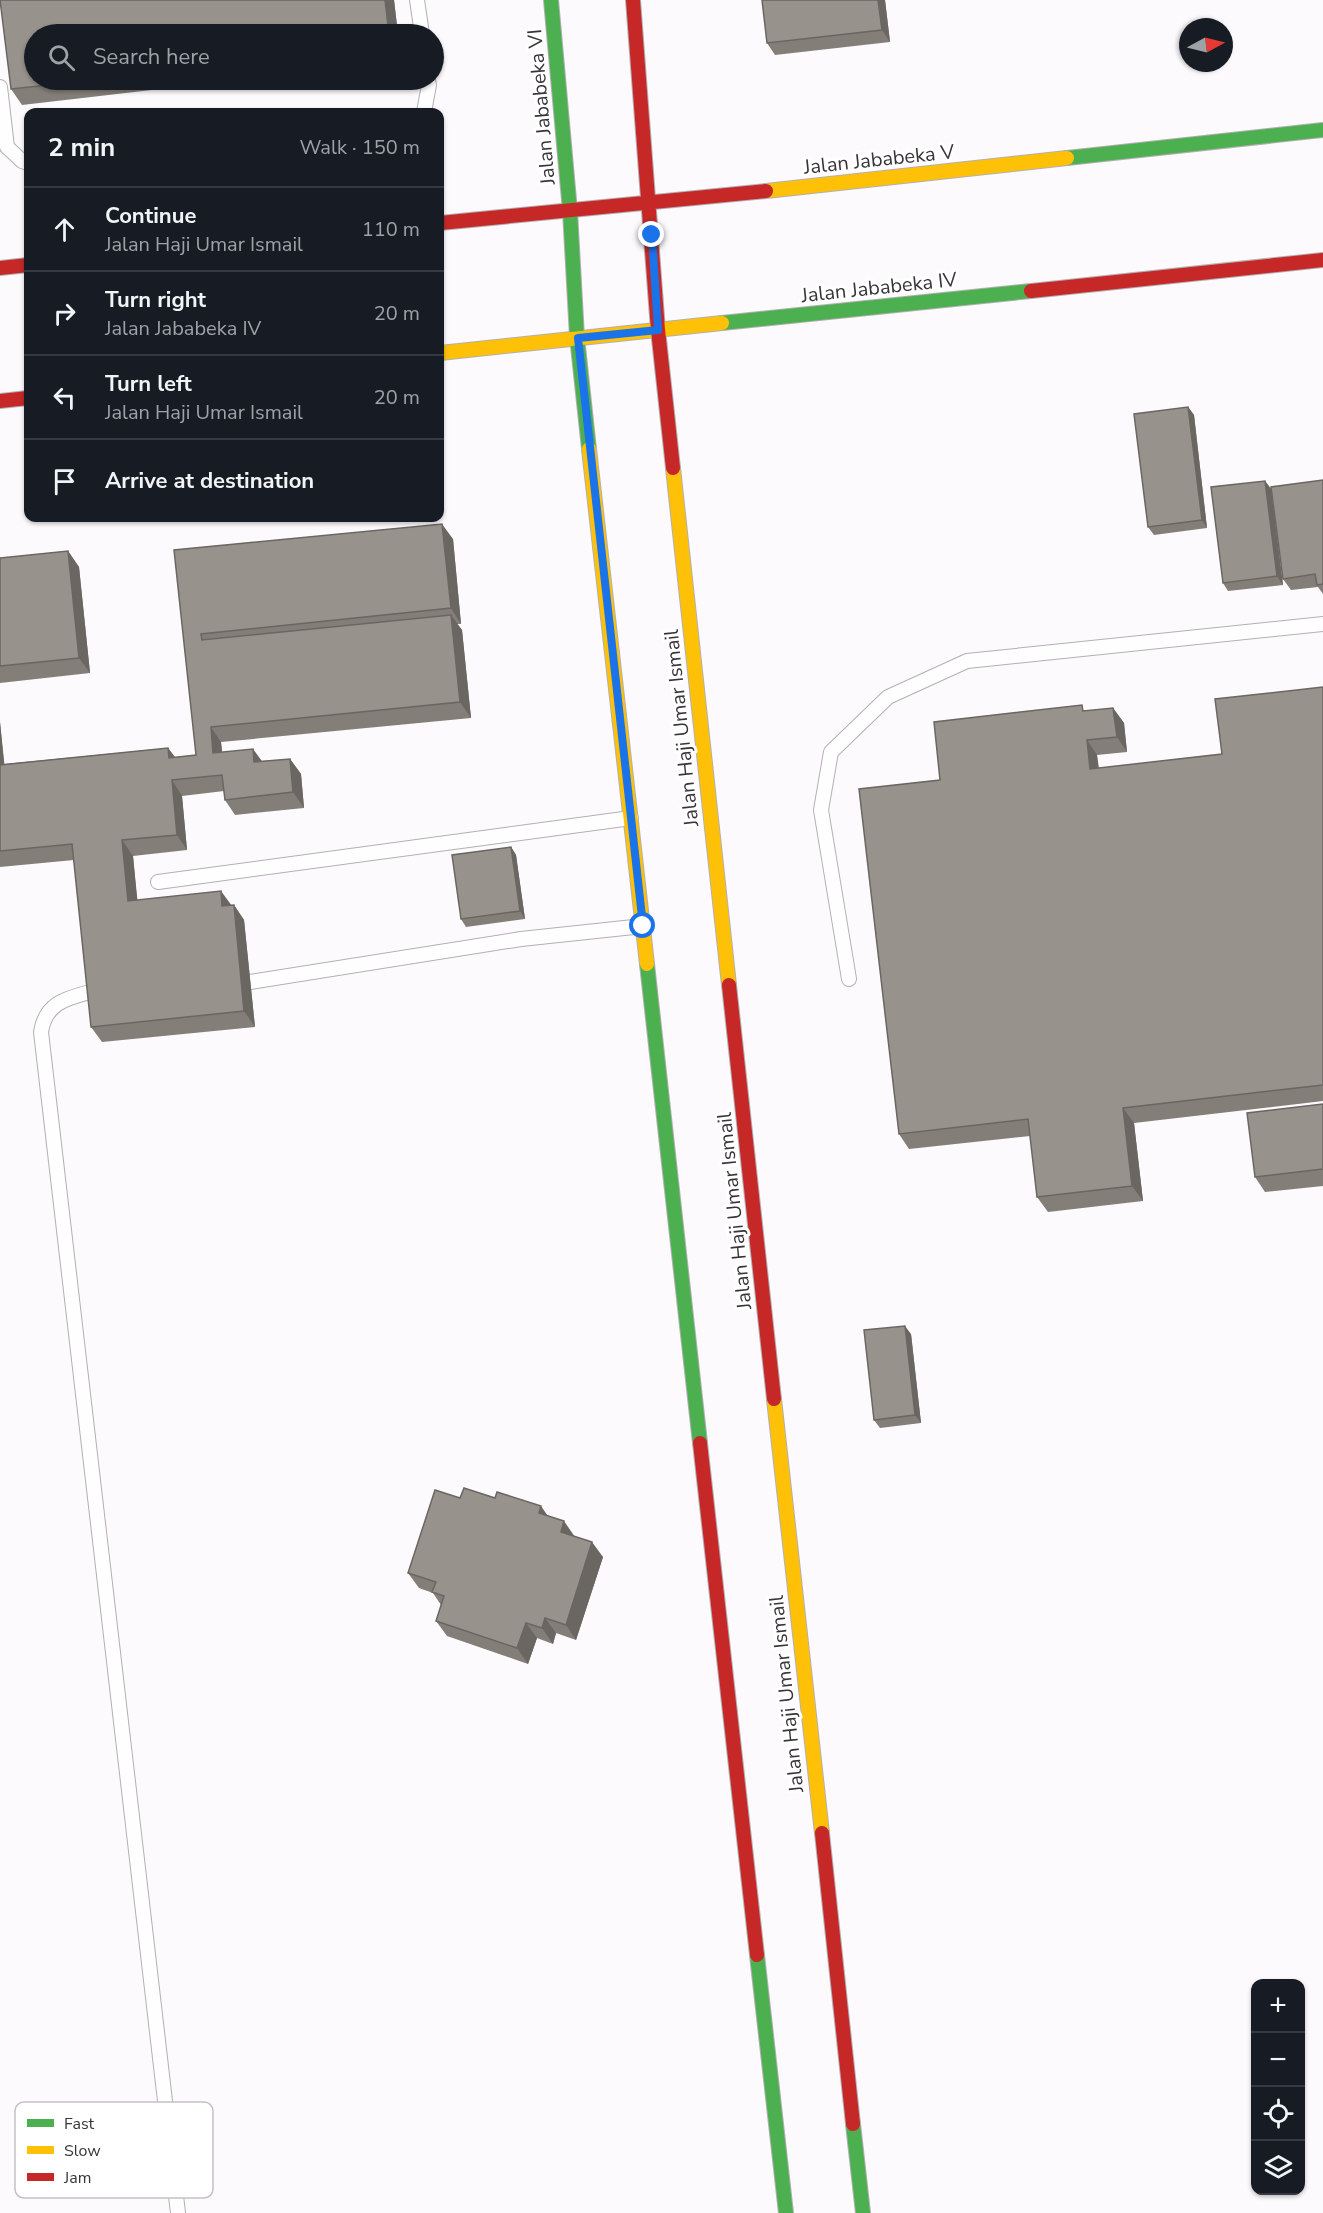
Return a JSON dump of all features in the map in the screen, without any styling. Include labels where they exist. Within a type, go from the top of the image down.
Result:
[{"type":"street","name":"Jalan Jababeka VI","points":[[551,0],[570,211]]},
{"type":"street","points":[[633,0],[650,204]]},
{"type":"street","name":"Jalan Jababeka V","points":[[444,224],[650,204],[1323,130]]},
{"type":"street","name":"Jalan Haji Umar Ismail","points":[[650,204],[658,330],[862,2213]]},
{"type":"street","points":[[570,211],[578,338],[786,2213]]},
{"type":"street","name":"Jalan Jababeka IV","points":[[444,353],[1323,260]]},
{"type":"street","points":[[0,268],[24,265]]},
{"type":"street","points":[[0,401],[24,398]]},
{"type":"lane","points":[[417,0],[421,24]]},
{"type":"lane","points":[[0,87],[7,147],[24,162]]},
{"type":"lane","points":[[425,108],[428,90]]},
{"type":"lane","points":[[849,980],[821,810],[831,752],[888,697],[967,661],[1323,624]]},
{"type":"lane","points":[[158,882],[631,818]]},
{"type":"lane","points":[[250,982],[521,939],[643,926]]},
{"type":"lane","points":[[97,990],[54,1006],[43,1019],[41,1032],[165,2102]]},
{"type":"lane","points":[[176,2198],[178,2213]]},
{"type":"building","points":[[0,0],[385,0],[388,24],[24,24],[24,88],[11,89]]},
{"type":"building","points":[[762,0],[878,0],[882,30],[767,43]]},
{"type":"building","points":[[1188,407],[1202,520],[1148,527],[1134,414]]},
{"type":"building","points":[[1323,480],[1323,584],[1317,585],[1315,574],[1283,579],[1271,487]]},
{"type":"building","points":[[1265,481],[1277,576],[1223,583],[1211,487]]},
{"type":"building","points":[[442,524],[451,608],[201,634],[202,640],[451,615],[460,702],[211,727],[213,753],[253,749],[254,762],[290,759],[293,792],[225,800],[222,775],[172,780],[177,835],[122,840],[128,901],[221,891],[222,906],[234,905],[244,1011],[91,1027],[72,844],[0,851],[0,765],[168,748],[169,758],[196,755],[174,550]]},
{"type":"building","points":[[68,551],[79,658],[0,666],[0,558]]},
{"type":"building","points":[[1323,687],[1323,1085],[1123,1108],[1132,1186],[1037,1197],[1028,1119],[899,1134],[859,789],[940,780],[934,722],[1082,705],[1083,711],[1113,708],[1117,737],[1087,740],[1090,769],[1222,754],[1215,699]]},
{"type":"building","points":[[511,847],[520,911],[461,919],[452,855]]},
{"type":"building","points":[[1323,1104],[1323,1169],[1255,1177],[1247,1113]]},
{"type":"building","points":[[905,1326],[915,1415],[874,1420],[864,1330]]},
{"type":"building","points":[[464,1488],[495,1498],[497,1492],[541,1506],[539,1513],[564,1521],[561,1532],[592,1542],[566,1625],[545,1618],[542,1628],[526,1623],[517,1648],[436,1621],[444,1596],[432,1592],[436,1582],[408,1573],[435,1490],[460,1498]]},
{"type":"traffic: fast","points":[[551,0],[570,211],[577,337],[589,449]]},
{"type":"traffic: fast","points":[[1067,158],[1323,130]]},
{"type":"traffic: fast","points":[[722,323],[1031,291]]},
{"type":"traffic: fast","points":[[647,964],[700,1443]]},
{"type":"traffic: fast","points":[[757,1955],[786,2213]]},
{"type":"traffic: fast","points":[[853,2124],[863,2213]]},
{"type":"traffic: slow","points":[[766,191],[1067,158]]},
{"type":"traffic: slow","points":[[444,353],[722,323]]},
{"type":"traffic: slow","points":[[589,449],[647,964]]},
{"type":"traffic: slow","points":[[673,468],[729,985]]},
{"type":"traffic: slow","points":[[774,1399],[822,1833]]},
{"type":"traffic: jam","points":[[633,0],[658,330],[673,468]]},
{"type":"traffic: jam","points":[[444,223],[766,191]]},
{"type":"traffic: jam","points":[[1031,291],[1323,260]]},
{"type":"traffic: jam","points":[[0,268],[24,265]]},
{"type":"traffic: jam","points":[[0,401],[24,398]]},
{"type":"traffic: jam","points":[[729,985],[774,1399]]},
{"type":"traffic: jam","points":[[700,1443],[757,1955]]},
{"type":"traffic: jam","points":[[822,1833],[853,2124]]},
{"type":"route","points":[[643,926],[578,338],[658,330],[652,235]]}]
